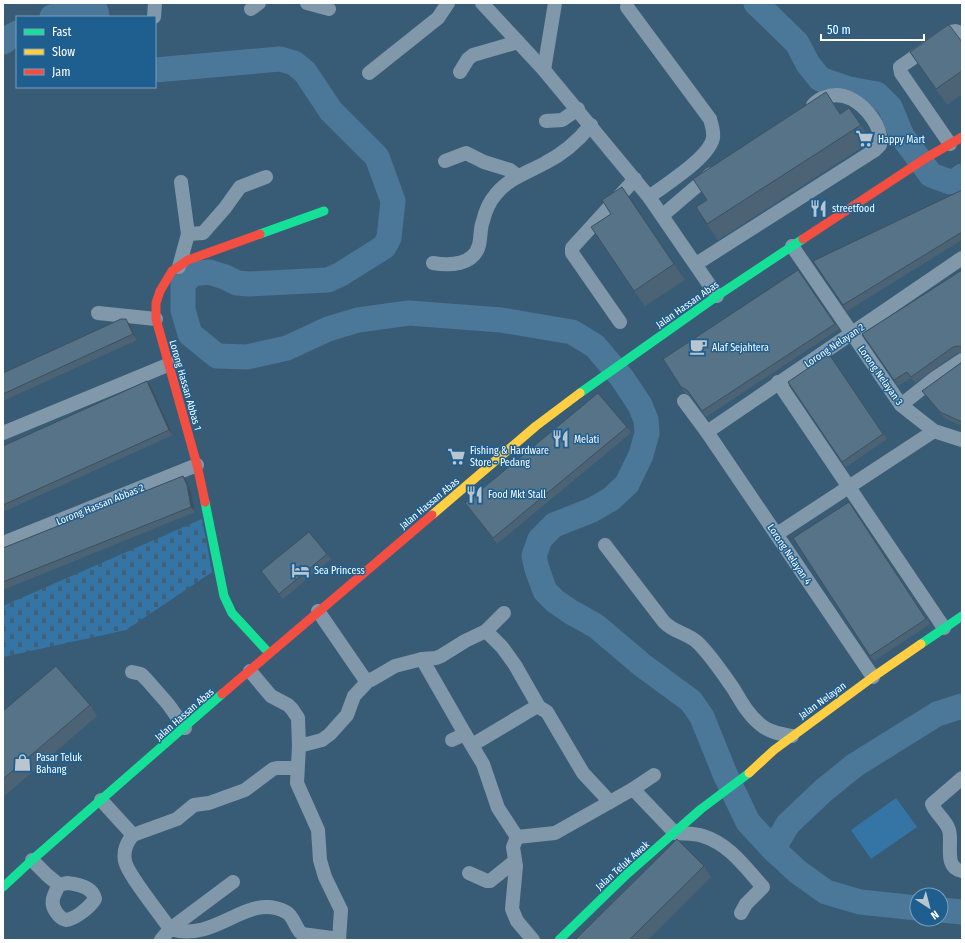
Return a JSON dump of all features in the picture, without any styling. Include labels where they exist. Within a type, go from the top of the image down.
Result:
[{"type":"main road","name":"Jalan Hassan Abas","points":[[3,887],[269,653],[536,426],[627,359],[717,296],[926,158],[956,140]]},
{"type":"main road","name":"Lorong Hassan Abbas 1","points":[[269,653],[232,613],[224,596],[197,465],[170,364],[156,319],[156,304],[160,291],[172,271],[188,260],[324,211]]},
{"type":"main road","name":"Jalan Nelayan","points":[[701,809],[751,772],[774,750],[792,736],[873,677],[962,616]]},
{"type":"main road","name":"Jalan Teluk Awak","points":[[559,940],[627,874],[701,809]]},
{"type":"street","points":[[154,16],[155,3]]},
{"type":"street","points":[[307,3],[329,9]]},
{"type":"street","points":[[369,73],[438,18],[448,3]]},
{"type":"street","points":[[482,3],[578,109],[649,197],[663,215],[717,296]]},
{"type":"street","points":[[544,70],[555,3]]},
{"type":"street","points":[[627,7],[710,119],[713,129],[712,139],[708,148],[701,157],[649,197]]},
{"type":"street","points":[[956,140],[901,73],[900,67],[950,32],[955,31],[962,33]]},
{"type":"street","points":[[460,72],[468,59],[473,55],[518,42]]},
{"type":"street","points":[[696,264],[875,150],[880,145],[880,134],[876,124],[862,105],[853,98],[832,96],[824,98],[799,113]]},
{"type":"street","points":[[546,121],[562,120],[578,109]]},
{"type":"street","points":[[433,263],[456,265],[468,259],[476,251],[480,243],[482,221],[493,198],[504,186],[518,176],[544,164],[566,150],[584,134],[591,125]]},
{"type":"street","points":[[445,161],[466,153],[484,162],[510,170],[518,176]]},
{"type":"street","points":[[663,215],[724,164]]},
{"type":"street","points":[[188,234],[203,233],[225,208],[240,187],[266,177]]},
{"type":"street","points":[[620,322],[571,250],[634,179]]},
{"type":"street","points":[[179,267],[188,234],[181,182]]},
{"type":"street","name":"Lorong Nelayan 3","points":[[792,246],[901,405],[934,431],[962,440]]},
{"type":"street","name":"Lorong Nelayan 2","points":[[707,432],[778,382],[962,258]]},
{"type":"street","points":[[98,313],[156,319]]},
{"type":"street","points":[[901,405],[935,378],[962,360]]},
{"type":"street","points":[[3,433],[170,364]]},
{"type":"street","points":[[778,382],[944,628]]},
{"type":"street","name":"Lorong Nelayan 4","points":[[684,401],[777,534],[873,677]]},
{"type":"street","points":[[777,534],[934,431]]},
{"type":"street","name":"Lorong Hassan Abbas 2","points":[[3,543],[197,465]]},
{"type":"street","points":[[605,545],[664,622],[672,629],[678,630],[689,636],[704,650],[749,714],[762,726],[777,733],[792,736]]},
{"type":"street","points":[[318,611],[364,678],[369,680]]},
{"type":"street","points":[[299,746],[322,740],[330,734],[347,715],[354,696],[369,680],[395,666],[441,656],[465,641],[486,631],[504,613]]},
{"type":"street","points":[[486,631],[502,647],[515,665],[539,707],[547,712],[583,773],[610,802]]},
{"type":"street","points":[[422,659],[483,764],[498,808],[517,837]]},
{"type":"street","points":[[250,671],[271,696],[288,705],[295,712],[298,718],[299,746],[297,779],[318,830],[320,860],[325,877],[341,910],[339,940],[302,934],[288,914],[283,910],[272,908],[255,913],[208,938],[191,938],[178,934],[170,929],[131,874],[125,862],[126,846],[133,835],[177,819],[194,805],[209,803],[245,790],[273,769],[297,768]]},
{"type":"street","points":[[132,672],[141,674],[147,680],[168,704],[185,728]]},
{"type":"street","points":[[452,740],[468,740],[534,708],[539,707]]},
{"type":"street","points":[[517,837],[555,833],[633,789],[654,775]]},
{"type":"street","points":[[962,778],[932,804],[950,830],[950,856],[952,864],[955,869],[962,871]]},
{"type":"street","points":[[633,789],[675,833],[702,836],[724,846],[734,854],[763,887],[750,899],[741,913]]},
{"type":"street","points":[[101,800],[133,835]]},
{"type":"street","points":[[517,837],[513,847],[516,861],[516,871],[512,909],[516,921],[533,940]]},
{"type":"street","points":[[32,860],[46,875],[59,885]]},
{"type":"street","points":[[469,873],[490,881],[516,861]]},
{"type":"street","points":[[161,940],[170,929],[233,882]]},
{"type":"green space","points":[[202,519],[212,572],[126,630],[3,657],[3,606]]},
{"type":"green space","points":[[896,798],[917,827],[871,859],[851,830]]},
{"type":"building","points":[[948,25],[962,42],[962,71],[936,89],[910,52]]},
{"type":"building","points":[[826,92],[840,114],[849,108],[861,125],[707,224],[696,207],[707,200],[693,179]]},
{"type":"building","points":[[622,187],[674,264],[634,291],[591,227],[611,214],[602,200]]},
{"type":"building","points":[[962,190],[962,232],[843,305],[813,261]]},
{"type":"building","points":[[798,270],[835,324],[702,411],[687,390],[681,387],[663,359]]},
{"type":"building","points":[[962,270],[962,347],[953,347],[911,377],[907,372],[894,380],[862,334]]},
{"type":"building","points":[[121,319],[126,319],[133,334],[3,394],[3,373]]},
{"type":"building","points":[[829,354],[883,434],[842,462],[788,382]]},
{"type":"building","points":[[962,362],[962,422],[940,412],[922,391]]},
{"type":"building","points":[[147,381],[169,430],[3,505],[3,446]]},
{"type":"building","points":[[598,393],[627,427],[493,538],[465,503]]},
{"type":"building","points":[[183,476],[187,485],[191,507],[3,582],[3,548]]},
{"type":"building","points":[[849,502],[926,619],[870,656],[793,538]]},
{"type":"building","points":[[309,532],[327,554],[279,594],[261,571]]},
{"type":"building","name":"Pasar Teluk Bahang","points":[[56,666],[90,705],[3,779],[3,711]]},
{"type":"building","points":[[677,839],[704,866],[629,940],[575,940]]},
{"type":"waterway","points":[[54,16],[83,3]]},
{"type":"waterway","points":[[84,3],[91,4],[96,11],[97,16]]},
{"type":"waterway","points":[[756,3],[797,43],[808,64],[820,79],[849,89],[877,94],[890,107],[902,136],[931,175],[950,182],[956,181],[962,176]]},
{"type":"waterway","points":[[3,42],[16,34]]},
{"type":"waterway","points":[[156,70],[280,59],[294,63],[305,72],[331,111],[377,157],[393,201],[389,238],[384,247],[341,274],[328,280],[249,284],[237,283],[209,272],[192,274],[183,284],[183,310],[190,334],[217,356],[247,357],[287,348],[328,329],[358,320],[409,313],[501,320],[572,332],[595,346],[622,378],[640,405],[646,420],[647,433],[641,455],[627,484],[611,499],[592,510],[554,525],[540,539],[534,556],[545,591],[555,601],[571,612],[596,626],[642,665],[691,701],[702,717],[725,774],[748,822],[773,849],[798,872],[826,892],[860,902],[909,907]]},
{"type":"waterway","points":[[773,849],[788,824],[824,790],[855,765],[937,714],[962,706]]},
{"type":"waterway","points":[[949,911],[962,912]]},
{"type":"traffic: fast","points":[[260,234],[324,211]]},
{"type":"traffic: fast","points":[[580,393],[717,296],[803,239]]},
{"type":"traffic: fast","points":[[205,502],[224,596],[232,613],[269,653]]},
{"type":"traffic: fast","points":[[921,644],[962,616]]},
{"type":"traffic: fast","points":[[3,887],[222,694]]},
{"type":"traffic: fast","points":[[559,940],[627,874],[701,809],[749,773]]},
{"type":"traffic: slow","points":[[432,515],[536,426],[580,393]]},
{"type":"traffic: slow","points":[[749,773],[774,750],[873,677],[921,644]]},
{"type":"traffic: jam","points":[[803,239],[926,158],[962,137]]},
{"type":"traffic: jam","points":[[205,502],[197,465],[156,319],[156,303],[160,291],[172,271],[188,260],[260,234]]},
{"type":"traffic: jam","points":[[222,694],[432,515]]},
{"type":"place","name":"Happy Mart","points":[[865,139]]},
{"type":"place","name":"streetfood","points":[[819,208]]},
{"type":"place","name":"Alaf Sejahtera","points":[[699,347]]},
{"type":"place","name":"Melati","points":[[561,439]]},
{"type":"place","name":"Fishing & Hardware Store - Pedang","points":[[457,456]]},
{"type":"place","name":"Food Mkt Stall","points":[[475,494]]},
{"type":"place","name":"Sea Princess","points":[[301,570]]},
{"type":"place","name":"Pasar Teluk Bahang","points":[[23,763]]}]
